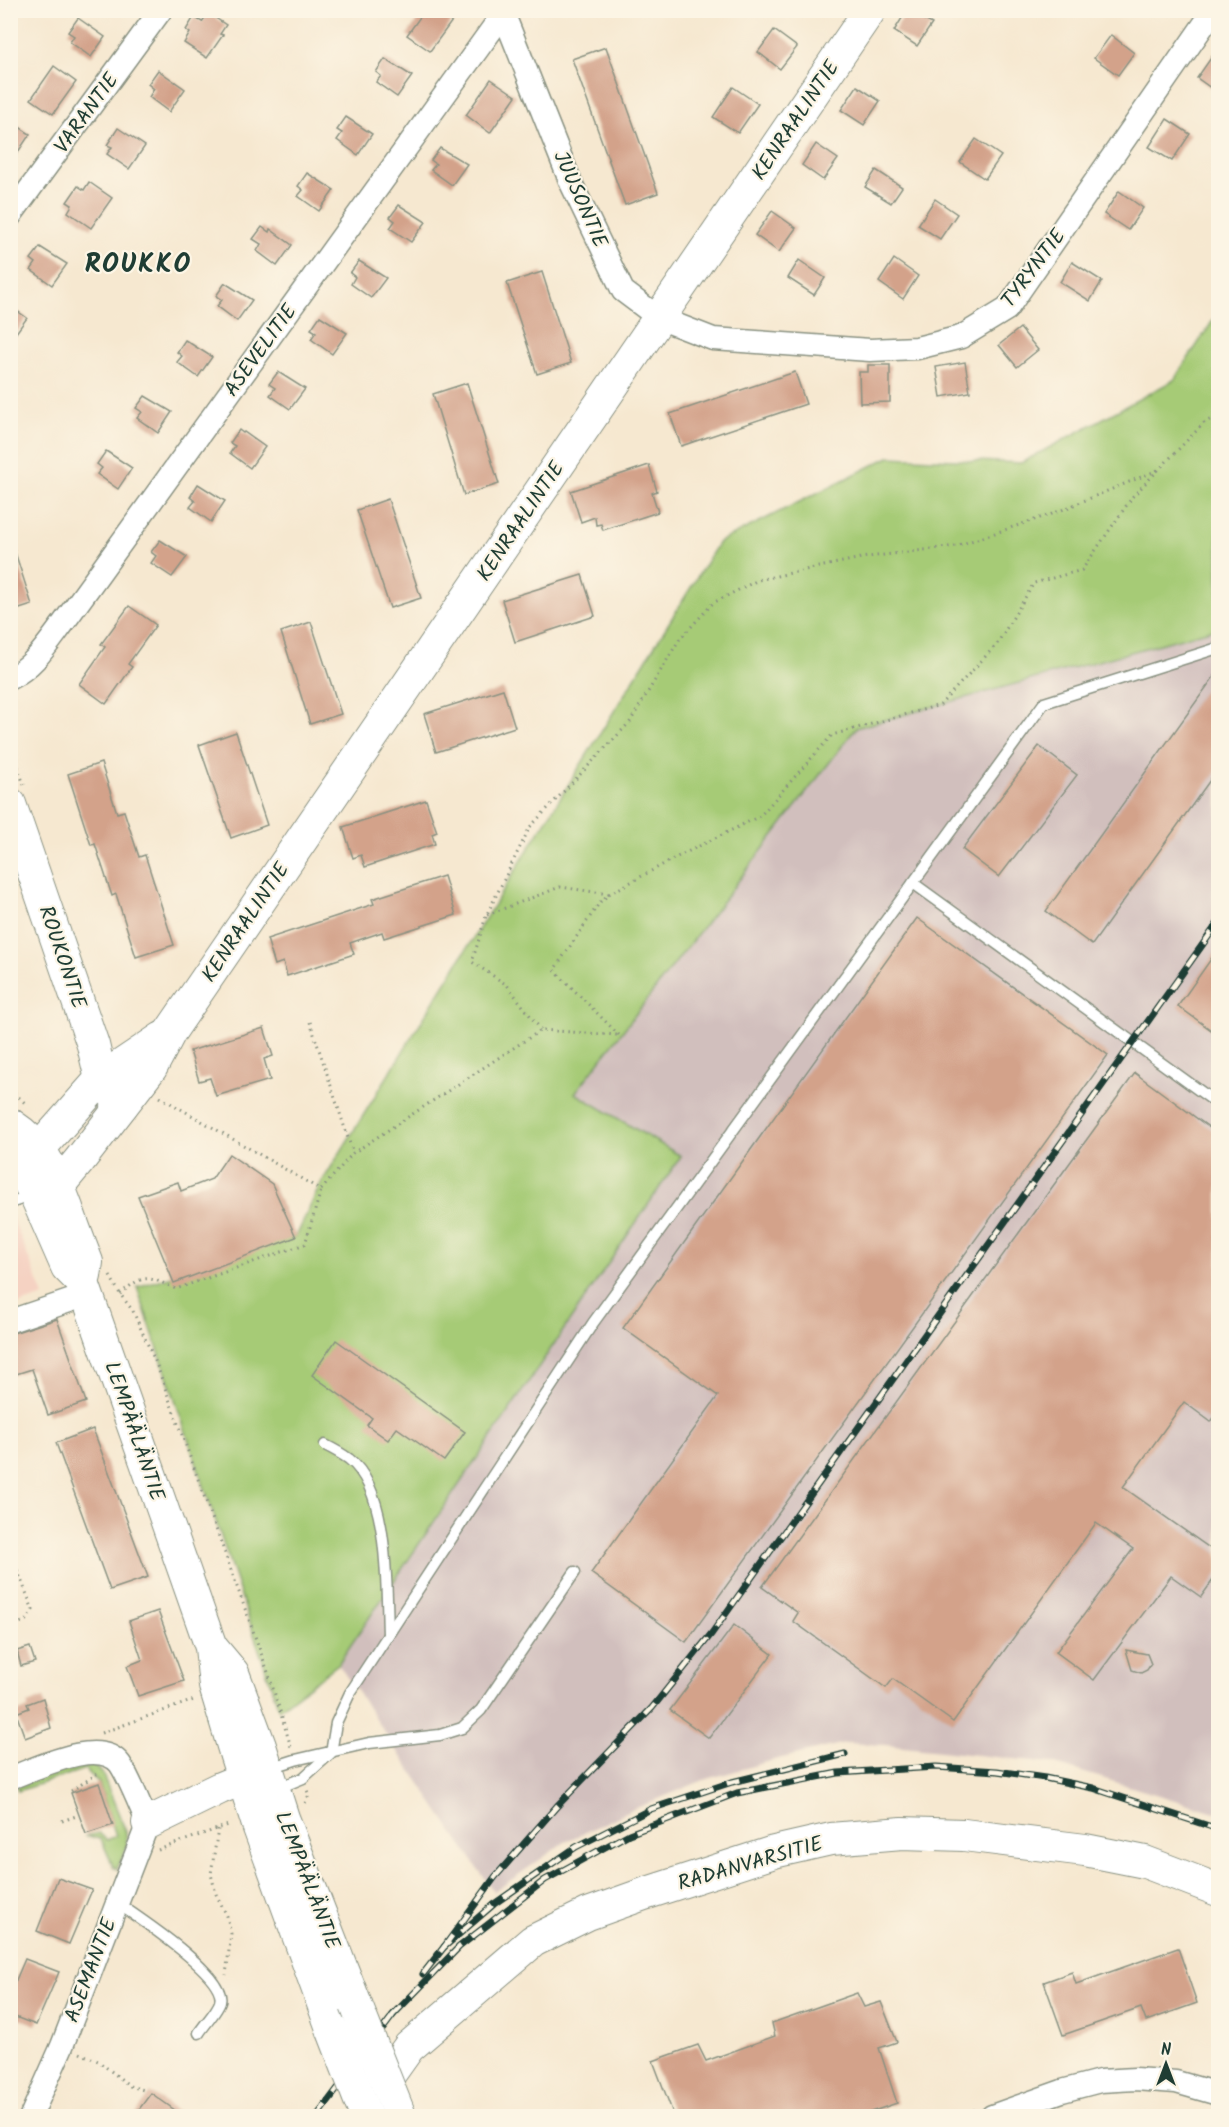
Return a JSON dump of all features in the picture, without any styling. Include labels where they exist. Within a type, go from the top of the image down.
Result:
[{"type":"street","name":"VARANTIE","points":[[10,216],[161,10]]},
{"type":"street","name":"KENRAALINTIE","points":[[35,1194],[122,1105],[151,1068],[170,1032],[870,10]]},
{"type":"street","name":"TYRYNTIE","points":[[713,339],[870,350],[917,348],[962,337],[1007,309],[1214,10]]},
{"type":"street","name":"JUUSONTIE","points":[[503,12],[572,183],[623,291],[659,318],[713,339]]},
{"type":"street","name":"ASEVELITIE","points":[[10,678],[20,674],[37,658],[56,633],[503,12]]},
{"type":"street","name":"ROUKONTIE","points":[[10,804],[93,1045],[101,1079],[122,1105]]},
{"type":"street","name":"KENRAALINTIE","points":[[35,1194],[31,1167],[33,1157],[25,1153],[101,1079],[138,1056],[170,1032]]},
{"type":"street","points":[[10,1124],[21,1131],[25,1153]]},
{"type":"street","name":"LEMPÄÄLÄNTIE","points":[[35,1194],[87,1262],[85,1289],[211,1647],[233,1673],[255,1791],[259,1828],[366,2116]]},
{"type":"street","points":[[10,1321],[85,1289]]},
{"type":"street","points":[[10,1778],[78,1754],[93,1752],[108,1755],[119,1763],[143,1837],[255,1791]]},
{"type":"street","name":"LEMPÄÄLÄNTIE","points":[[255,1791],[283,1818],[400,2116]]},
{"type":"street","name":"RADANVARSITIE","points":[[360,2116],[409,2047],[533,1941],[599,1910],[774,1852],[831,1839],[902,1833],[963,1835],[1085,1850],[1145,1862],[1218,1890]]},
{"type":"street","name":"ASEMANTIE","points":[[31,2116],[62,2046],[143,1837]]},
{"type":"street","points":[[992,2116],[1062,2091],[1100,2081],[1135,2079],[1176,2082],[1218,2094]]},
{"type":"lane","points":[[255,1791],[303,1778],[331,1753],[336,1723],[350,1692],[593,1323],[1044,703],[1218,648]]},
{"type":"lane","points":[[913,883],[1218,1104]]},
{"type":"lane","points":[[326,1445],[351,1460],[369,1486],[385,1539],[388,1635]]},
{"type":"lane","points":[[255,1791],[331,1753],[369,1743],[441,1735],[462,1728],[481,1710],[575,1572]]},
{"type":"lane","points":[[116,1902],[168,1939],[211,1977],[219,1990],[220,2002],[199,2033]]},
{"type":"path","points":[[120,1294],[139,1279],[152,1278],[176,1289],[305,1244],[321,1190],[353,1153],[541,1030],[619,1035],[554,970],[600,902],[609,894],[675,858],[760,816],[832,735],[940,705],[997,644],[1034,583],[1082,570],[1133,496],[1204,422],[1218,416]]},
{"type":"path","points":[[541,1030],[507,985],[472,962],[486,916],[530,827],[630,722],[680,640],[713,603],[758,580],[861,558],[956,546],[1052,514],[1158,470]]},
{"type":"path","points":[[486,916],[560,887],[609,894]]},
{"type":"path","points":[[310,1022],[353,1153]]},
{"type":"path","points":[[156,1095],[321,1190]]},
{"type":"path","points":[[156,1363],[269,1675],[255,1791],[211,1874],[216,1894],[228,1916],[231,1934],[228,1972],[219,1990]]},
{"type":"path","points":[[10,1562],[15,1564],[33,1610],[27,1620],[10,1627]]},
{"type":"path","points":[[98,1734],[201,1697]]},
{"type":"path","points":[[72,1792],[70,1788],[81,1786],[102,1770]]},
{"type":"path","points":[[303,1778],[309,1795]]},
{"type":"path","points":[[143,1837],[160,1849],[255,1791]]},
{"type":"path","points":[[62,1821],[79,1815]]},
{"type":"path","points":[[62,2046],[98,2061],[130,2086],[147,2091]]},
{"type":"shaded area","points":[[1218,628],[1218,1813],[1052,1763],[885,1745],[845,1743],[704,1780],[634,1809],[565,1842],[494,1892],[338,1664],[681,1156],[574,1093],[856,728]]},
{"type":"shaded area","points":[[10,1212],[44,1296],[11,1307],[10,1307]]},
{"type":"green space","points":[[1218,313],[1218,628],[856,728],[575,1093],[681,1156],[338,1664],[279,1709],[137,1287],[296,1237],[320,1185],[719,542],[889,457],[1021,463],[1174,380]]},
{"type":"green space","points":[[85,1762],[92,1764],[102,1773],[126,1832],[127,1847],[117,1869],[113,1866],[101,1839],[85,1836],[99,1833],[107,1840],[116,1836],[99,1783],[85,1769],[18,1791],[18,1786]]},
{"type":"building","points":[[425,10],[460,10],[430,51],[407,35]]},
{"type":"building","points":[[907,10],[932,24],[917,46],[894,31]]},
{"type":"building","points":[[208,13],[226,25],[220,34],[223,35],[207,58],[184,43],[190,33],[186,30],[194,17],[202,22]]},
{"type":"building","points":[[78,18],[105,37],[91,57],[70,42],[74,36],[68,32]]},
{"type":"building","points":[[774,30],[797,47],[780,69],[758,52]]},
{"type":"building","points":[[1111,35],[1134,53],[1118,75],[1094,58]]},
{"type":"building","points":[[606,47],[658,193],[625,205],[572,59]]},
{"type":"building","points":[[1218,48],[1218,93],[1197,78]]},
{"type":"building","points":[[385,59],[412,76],[397,97],[376,82],[381,76],[376,72]]},
{"type":"building","points":[[54,66],[76,82],[53,114],[31,99]]},
{"type":"building","points":[[158,70],[185,89],[169,112],[149,97],[154,89],[148,84]]},
{"type":"building","points":[[491,79],[516,96],[490,133],[466,115]]},
{"type":"building","points":[[857,86],[880,101],[864,125],[841,110]]},
{"type":"building","points":[[733,87],[758,104],[738,133],[713,117]]},
{"type":"building","points":[[346,117],[372,134],[358,155],[337,140],[342,133],[337,130]]},
{"type":"building","points":[[1167,119],[1190,134],[1172,161],[1149,147]]},
{"type":"building","points":[[10,121],[30,134],[10,164]]},
{"type":"building","points":[[118,128],[145,146],[129,169],[107,154],[112,147],[107,145]]},
{"type":"building","points":[[976,139],[1001,156],[985,179],[960,162]]},
{"type":"building","points":[[816,144],[838,159],[823,180],[802,165]]},
{"type":"building","points":[[440,148],[467,164],[452,185],[431,170],[436,164],[431,160]]},
{"type":"building","points":[[876,170],[902,187],[891,203],[865,187]]},
{"type":"building","points":[[307,173],[334,190],[319,211],[298,196],[303,190],[298,186]]},
{"type":"building","points":[[89,182],[112,198],[91,228],[68,212],[72,205],[67,202],[78,186],[84,190]]},
{"type":"building","points":[[1119,191],[1143,208],[1128,230],[1104,214]]},
{"type":"building","points":[[935,199],[957,214],[940,239],[918,225]]},
{"type":"building","points":[[399,205],[426,222],[411,242],[390,228],[395,221],[390,217]]},
{"type":"building","points":[[772,211],[796,228],[779,252],[755,235]]},
{"type":"building","points":[[262,227],[269,232],[270,229],[292,245],[277,266],[257,251],[261,244],[253,239]]},
{"type":"building","points":[[40,247],[67,264],[52,285],[31,270],[36,263],[31,259]]},
{"type":"building","points":[[894,259],[918,276],[903,299],[879,282]]},
{"type":"building","points":[[799,260],[825,278],[814,295],[788,278]]},
{"type":"building","points":[[359,261],[386,278],[371,298],[351,284],[355,277],[350,273]]},
{"type":"building","points":[[1072,262],[1102,281],[1090,301],[1060,282]]},
{"type":"building","points":[[542,272],[571,363],[537,374],[507,283]]},
{"type":"building","points":[[225,283],[252,300],[237,321],[217,306],[222,300],[216,296]]},
{"type":"building","points":[[10,306],[27,318],[10,341]]},
{"type":"building","points":[[320,316],[347,333],[332,354],[311,339],[316,332],[311,329]]},
{"type":"building","points":[[1020,328],[1038,350],[1017,367],[999,345]]},
{"type":"building","points":[[185,340],[212,357],[198,377],[177,362],[182,356],[177,352]]},
{"type":"building","points":[[965,362],[970,392],[941,397],[936,367]]},
{"type":"building","points":[[868,365],[890,365],[890,402],[860,403],[859,372],[868,372]]},
{"type":"building","points":[[278,372],[305,389],[290,409],[270,395],[275,388],[269,384]]},
{"type":"building","points":[[795,372],[806,404],[681,446],[670,414]]},
{"type":"building","points":[[467,383],[499,484],[464,495],[433,394]]},
{"type":"building","points":[[145,396],[172,412],[158,433],[137,418],[142,412],[136,408]]},
{"type":"building","points":[[239,430],[265,447],[250,468],[230,453],[235,446],[230,443]]},
{"type":"building","points":[[106,451],[132,468],[118,489],[97,474],[102,468],[97,464]]},
{"type":"building","points":[[649,465],[657,491],[652,493],[658,512],[603,530],[601,524],[596,525],[595,517],[581,522],[571,491]]},
{"type":"building","points":[[198,484],[225,501],[211,522],[190,507],[195,501],[190,497]]},
{"type":"building","points":[[388,499],[421,598],[390,608],[357,510]]},
{"type":"building","points":[[160,540],[187,557],[172,577],[151,563],[156,556],[151,552]]},
{"type":"building","points":[[10,549],[14,549],[32,605],[10,612]]},
{"type":"building","points":[[582,575],[595,616],[515,642],[502,600]]},
{"type":"building","points":[[129,606],[156,625],[128,664],[132,667],[106,704],[79,684],[105,647],[101,644]]},
{"type":"building","points":[[311,622],[341,714],[310,724],[281,632]]},
{"type":"building","points":[[1218,671],[1218,769],[1092,945],[1046,911]]},
{"type":"building","points":[[503,689],[515,727],[436,752],[424,714]]},
{"type":"building","points":[[236,732],[267,825],[231,838],[199,745]]},
{"type":"building","points":[[1039,746],[1077,775],[999,877],[962,849]]},
{"type":"building","points":[[101,763],[117,813],[124,811],[139,857],[145,855],[174,945],[136,957],[116,894],[112,896],[95,844],[91,845],[68,774]]},
{"type":"building","points":[[426,800],[437,832],[432,834],[435,844],[365,867],[361,855],[353,858],[343,827]]},
{"type":"building","points":[[444,876],[456,915],[384,938],[382,932],[350,943],[354,954],[287,976],[283,962],[275,965],[267,939],[374,904],[372,899]]},
{"type":"building","points":[[917,918],[1108,1055],[686,1642],[591,1573],[718,1396],[623,1328]]},
{"type":"building","points":[[1218,949],[1218,1035],[1178,1006]]},
{"type":"building","points":[[264,1028],[273,1056],[264,1059],[270,1080],[216,1096],[210,1078],[199,1081],[190,1051]]},
{"type":"building","points":[[1135,1073],[1218,1134],[1218,1412],[1211,1422],[1184,1402],[1123,1487],[1218,1554],[1218,1573],[1201,1597],[1171,1576],[1094,1680],[1056,1652],[1133,1549],[1096,1523],[953,1722],[893,1679],[886,1688],[793,1621],[798,1613],[762,1587]]},
{"type":"building","points":[[229,1154],[272,1184],[296,1237],[174,1283],[138,1196],[178,1182],[181,1191],[212,1179]]},
{"type":"building","points":[[57,1319],[86,1402],[48,1415],[32,1369],[10,1376],[10,1334]]},
{"type":"building","points":[[336,1340],[465,1432],[444,1461],[397,1428],[388,1440],[367,1425],[372,1418],[312,1375]]},
{"type":"building","points":[[93,1429],[148,1577],[110,1590],[56,1443]]},
{"type":"building","points":[[158,1611],[184,1681],[138,1696],[127,1666],[142,1660],[129,1621]]},
{"type":"building","points":[[734,1625],[772,1654],[709,1738],[670,1710]]},
{"type":"building","points":[[30,1647],[35,1662],[21,1666],[17,1651]]},
{"type":"building","points":[[1126,1650],[1147,1654],[1151,1664],[1147,1670],[1141,1673],[1132,1670]]},
{"type":"building","points":[[43,1698],[51,1728],[25,1738],[16,1713],[29,1708],[27,1704]]},
{"type":"building","points":[[99,1783],[113,1825],[86,1834],[71,1793]]},
{"type":"building","points":[[58,1878],[92,1890],[69,1944],[37,1931]]},
{"type":"building","points":[[1178,1948],[1197,2003],[1146,2021],[1141,2008],[1063,2035],[1044,1982],[1072,1972],[1076,1984]]},
{"type":"building","points":[[25,1959],[59,1972],[36,2025],[10,2015],[10,1994]]},
{"type":"building","points":[[857,1993],[864,2007],[881,2002],[897,2042],[879,2048],[897,2103],[859,2116],[674,2116],[653,2061],[698,2045],[706,2061],[775,2036],[772,2023]]},
{"type":"building","points":[[151,2093],[183,2116],[134,2116]]},
{"type":"railway","points":[[444,1947],[495,1877],[557,1806],[652,1708],[712,1633],[1218,923]]},
{"type":"railway","points":[[423,1974],[444,1947],[494,1904],[576,1847],[651,1809],[732,1782],[845,1754]]},
{"type":"railway","points":[[392,2016],[459,1947],[545,1880],[629,1834],[737,1793],[838,1773],[936,1767],[997,1771],[1093,1788],[1218,1829]]},
{"type":"railway","points":[[317,2116],[397,2010]]},
{"type":"district","name":"ROUKKO","points":[[138,263]]}]
